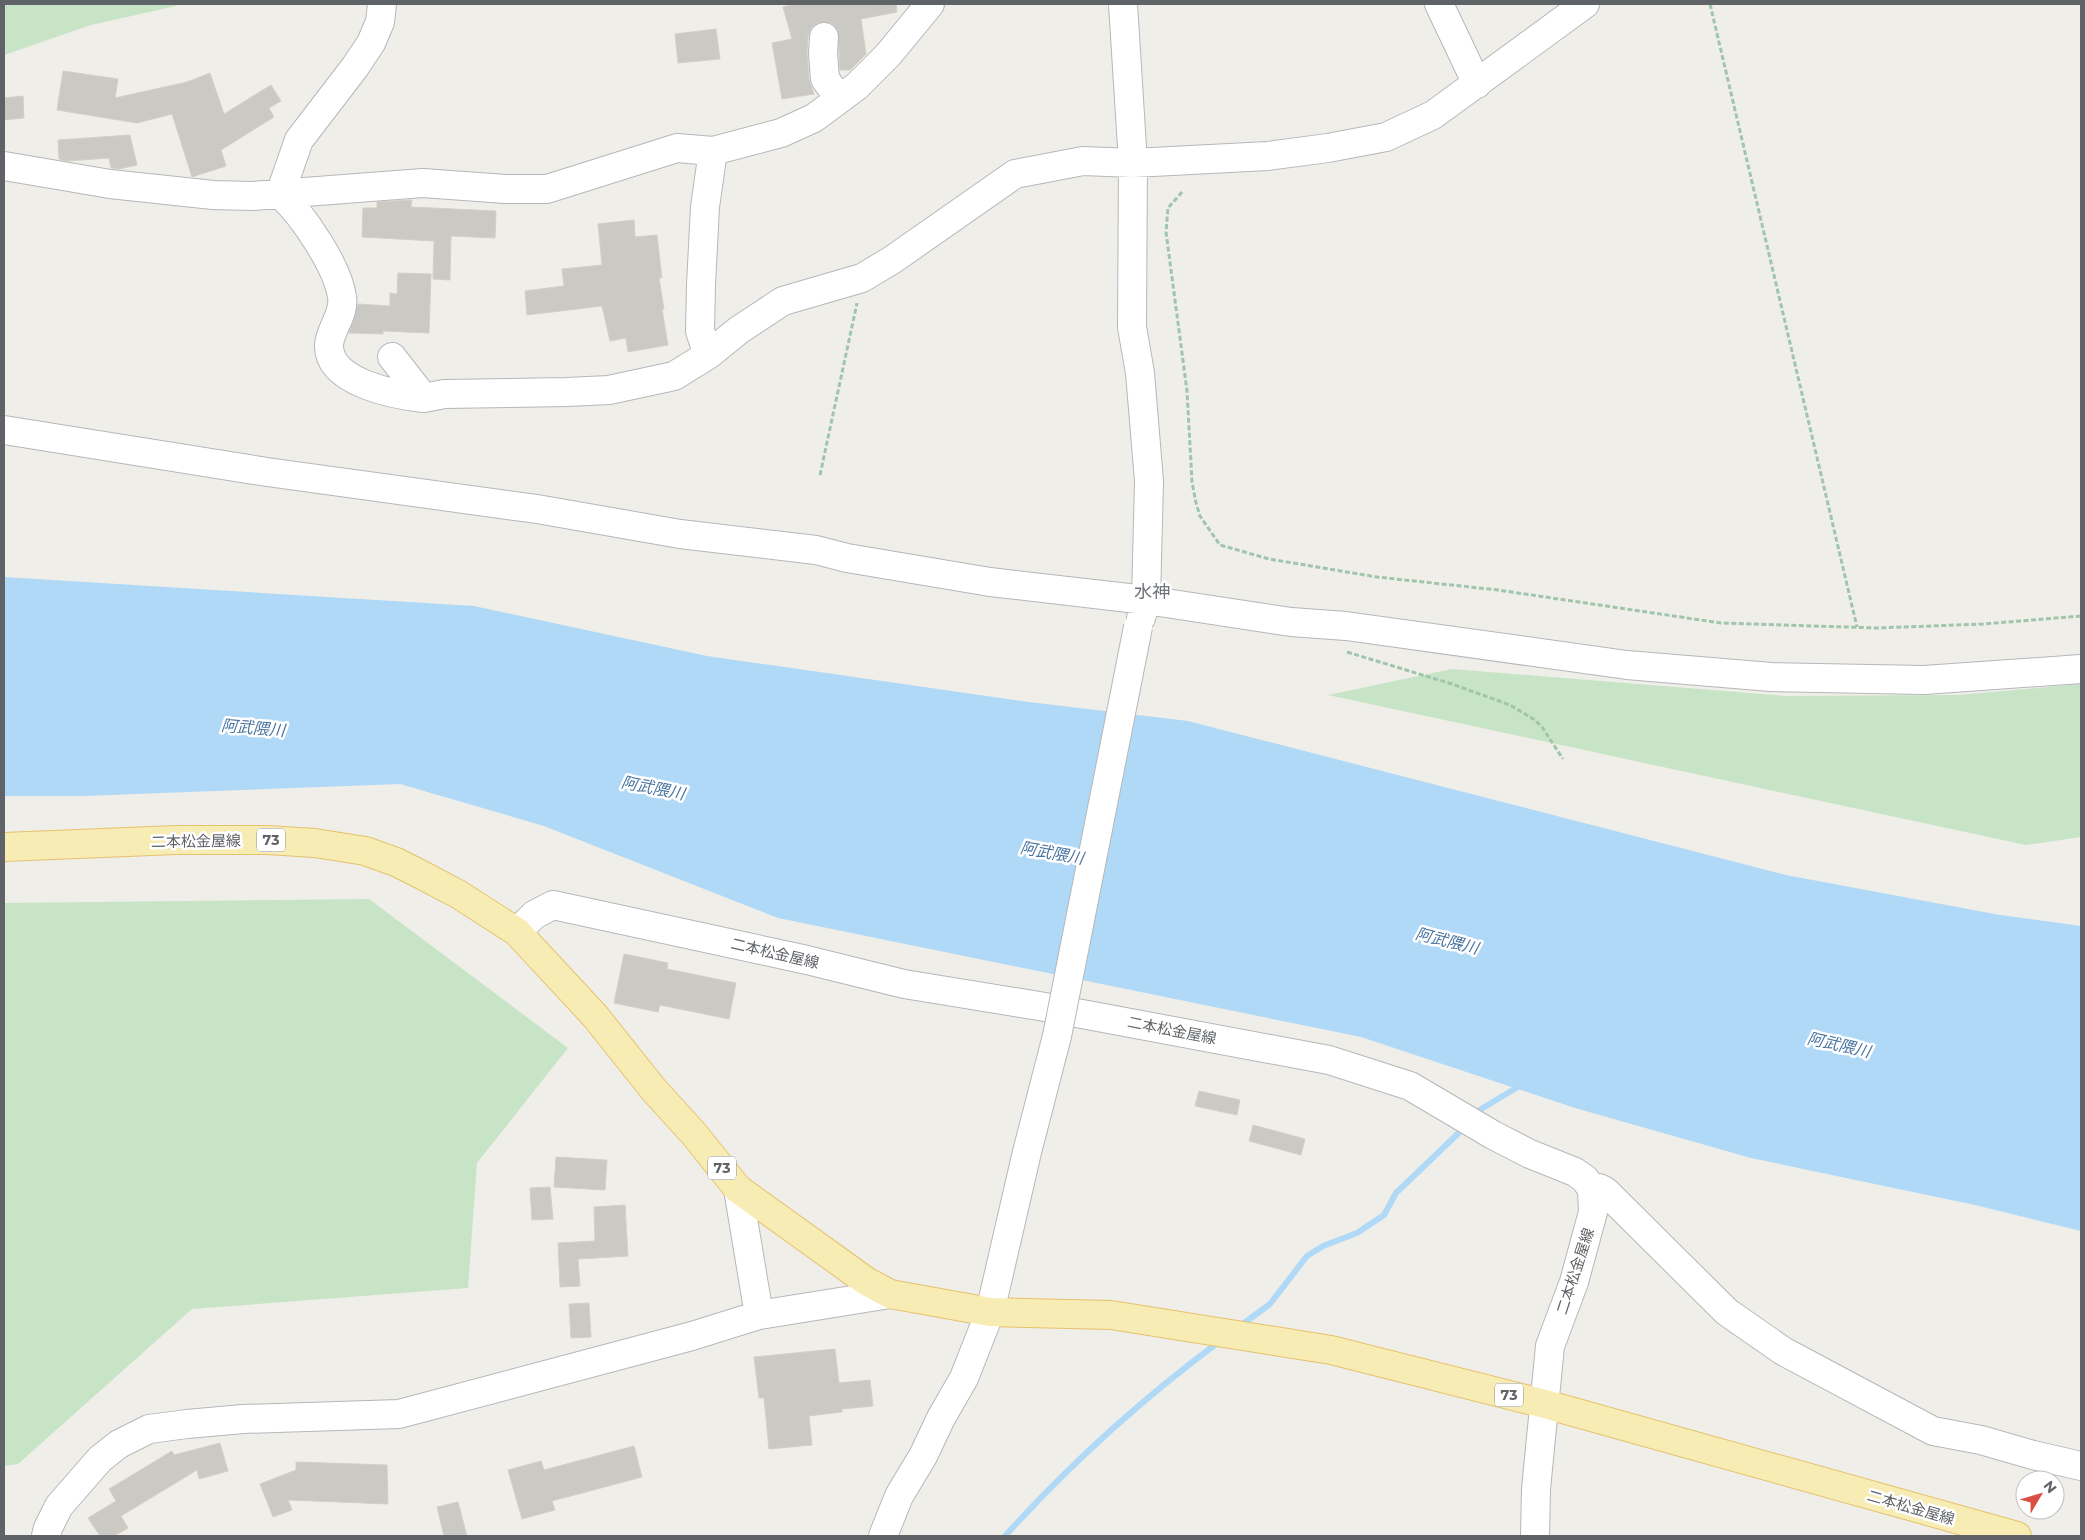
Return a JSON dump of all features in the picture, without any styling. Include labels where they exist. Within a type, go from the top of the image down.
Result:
[{"type":"main road","name":"二本松金屋線","points":[[4,847],[176,840],[267,840],[315,843],[357,849],[396,862],[416,872],[458,894],[517,932],[595,1016],[654,1090],[694,1134],[738,1189],[866,1281],[890,1294],[990,1312],[1111,1315],[1331,1350],[1545,1404],[2017,1536]]},
{"type":"street","points":[[280,194],[299,140],[371,43],[380,22],[382,4]]},
{"type":"street","points":[[4,166],[110,184],[213,195],[280,194],[423,183],[506,189],[547,189],[677,148],[713,151],[781,133],[814,118],[858,86],[888,55],[930,4]]},
{"type":"street","points":[[883,1536],[899,1496],[923,1456],[941,1418],[964,1378],[990,1312],[1027,1152],[1057,1036],[1138,627],[1146,600],[1149,481],[1140,374],[1132,327],[1133,163],[1123,4]]},
{"type":"street","points":[[1439,4],[1477,84]]},
{"type":"street","points":[[280,194],[296,208],[328,261],[340,286],[343,299],[329,343],[330,354],[337,367],[355,380],[380,390],[424,398],[444,394],[609,390],[674,376],[708,355],[739,330],[783,301],[862,278],[921,241],[1015,174],[1083,161],[1133,163],[1268,156],[1328,148],[1386,137],[1433,115],[1585,4]]},
{"type":"street","points":[[824,37],[825,79],[839,98]]},
{"type":"street","points":[[708,355],[700,331],[701,285],[705,207],[713,151]]},
{"type":"street","points":[[392,357],[424,398]]},
{"type":"street","points":[[4,430],[267,472],[537,510],[680,534],[816,550],[847,558],[990,582],[1146,600],[1291,622],[1346,626],[1627,665],[1771,677],[1924,680],[2081,669]]},
{"type":"street","name":"二本松金屋線","points":[[517,932],[534,916],[552,905],[807,960],[904,984],[1039,1006],[1329,1060],[1410,1086],[1493,1135],[1530,1154],[1575,1172],[1585,1180],[1592,1190],[1594,1202],[1589,1232],[1574,1282],[1550,1346],[1545,1404]]},
{"type":"street","points":[[1592,1190],[1599,1188],[1605,1191],[1727,1312],[1783,1352],[1933,1431],[1981,1440],[2081,1466]]},
{"type":"street","points":[[738,1189],[759,1315]]},
{"type":"street","points":[[46,1536],[59,1506],[95,1465],[119,1444],[150,1429],[242,1419],[399,1414],[692,1336],[759,1315],[890,1294]]},
{"type":"street","points":[[1535,1536],[1536,1489],[1545,1404]]},
{"type":"path","points":[[1710,4],[1857,628]]},
{"type":"path","points":[[1182,192],[1168,208],[1166,232],[1187,391],[1192,482],[1200,516],[1220,545],[1269,559],[1377,577],[1498,590],[1721,623],[1877,628],[1973,625],[2081,616]]},
{"type":"path","points":[[820,475],[862,278]]},
{"type":"path","points":[[1346,652],[1452,684],[1510,706],[1535,720],[1542,727],[1563,759]]},
{"type":"green space","points":[[4,4],[179,4],[91,25],[4,55]]},
{"type":"green space","points":[[1452,669],[1785,696],[1958,695],[2081,684],[2081,837],[2026,845],[1328,695]]},
{"type":"green space","points":[[369,899],[568,1048],[477,1163],[468,1288],[192,1309],[18,1464],[4,1466],[4,903]]},
{"type":"water","name":"阿武隈川","points":[[4,577],[474,606],[707,656],[1029,702],[1188,721],[1786,875],[2000,915],[2081,926],[2081,1231],[1975,1205],[1751,1158],[1575,1108],[1361,1037],[778,918],[544,826],[400,784],[84,796],[4,796]]},
{"type":"building","points":[[795,4],[896,4],[897,12],[861,19],[866,54],[850,70],[840,70],[838,30],[833,24],[817,23],[811,28],[808,36],[807,52],[809,80],[814,94],[782,99],[772,43],[792,39],[783,7]]},
{"type":"building","points":[[716,29],[720,59],[678,63],[675,34]]},
{"type":"building","points":[[63,71],[118,79],[115,98],[187,82],[210,73],[224,114],[271,85],[281,101],[269,108],[274,117],[221,150],[226,166],[192,177],[172,114],[137,123],[57,110]]},
{"type":"building","points":[[23,96],[24,118],[4,120],[4,98]]},
{"type":"building","points":[[130,135],[137,165],[119,169],[111,168],[109,158],[67,161],[59,159],[58,140]]},
{"type":"building","points":[[412,200],[411,207],[496,211],[495,238],[451,236],[450,280],[433,279],[434,241],[362,237],[363,208],[377,208],[377,202]]},
{"type":"building","points":[[634,220],[635,237],[657,235],[662,278],[659,278],[664,309],[662,309],[668,345],[628,352],[626,338],[610,341],[602,306],[527,315],[525,291],[564,286],[562,269],[602,265],[598,224]]},
{"type":"building","points":[[398,273],[431,274],[429,333],[383,331],[383,334],[349,333],[358,304],[390,306],[390,293],[397,294]]},
{"type":"building","points":[[624,954],[668,963],[667,969],[736,983],[729,1019],[660,1005],[658,1012],[614,1003]]},
{"type":"building","points":[[1199,1091],[1240,1100],[1237,1115],[1195,1106]]},
{"type":"building","points":[[1253,1125],[1305,1139],[1301,1155],[1249,1141]]},
{"type":"building","points":[[556,1157],[607,1160],[605,1190],[554,1187]]},
{"type":"building","points":[[550,1187],[553,1219],[532,1220],[530,1188]]},
{"type":"building","points":[[625,1205],[628,1256],[578,1259],[580,1286],[560,1287],[558,1243],[595,1241],[594,1207]]},
{"type":"building","points":[[589,1303],[591,1337],[571,1338],[569,1304]]},
{"type":"building","points":[[835,1349],[839,1383],[870,1380],[873,1406],[842,1409],[842,1412],[809,1416],[812,1445],[769,1449],[764,1398],[759,1398],[754,1357]]},
{"type":"building","points":[[220,1443],[228,1471],[199,1479],[197,1470],[121,1516],[128,1528],[114,1536],[100,1536],[88,1518],[116,1501],[109,1489],[172,1451],[174,1455]]},
{"type":"building","points":[[634,1446],[642,1477],[552,1501],[555,1510],[522,1519],[508,1470],[541,1461],[544,1470]]},
{"type":"building","points":[[296,1462],[387,1465],[388,1504],[288,1500],[292,1510],[273,1517],[260,1484],[296,1470]]},
{"type":"building","points":[[458,1502],[467,1536],[444,1536],[437,1507]]},
{"type":"waterway","points":[[1474,1117],[1478,1111],[1521,1085]]},
{"type":"waterway","points":[[1240,1326],[1270,1304],[1307,1256],[1323,1246],[1357,1233],[1384,1215],[1396,1193],[1466,1126]]},
{"type":"waterway","points":[[1005,1536],[1055,1483],[1108,1433],[1220,1341]]},
{"type":"district","name":"水神","points":[[1152,592]]}]
